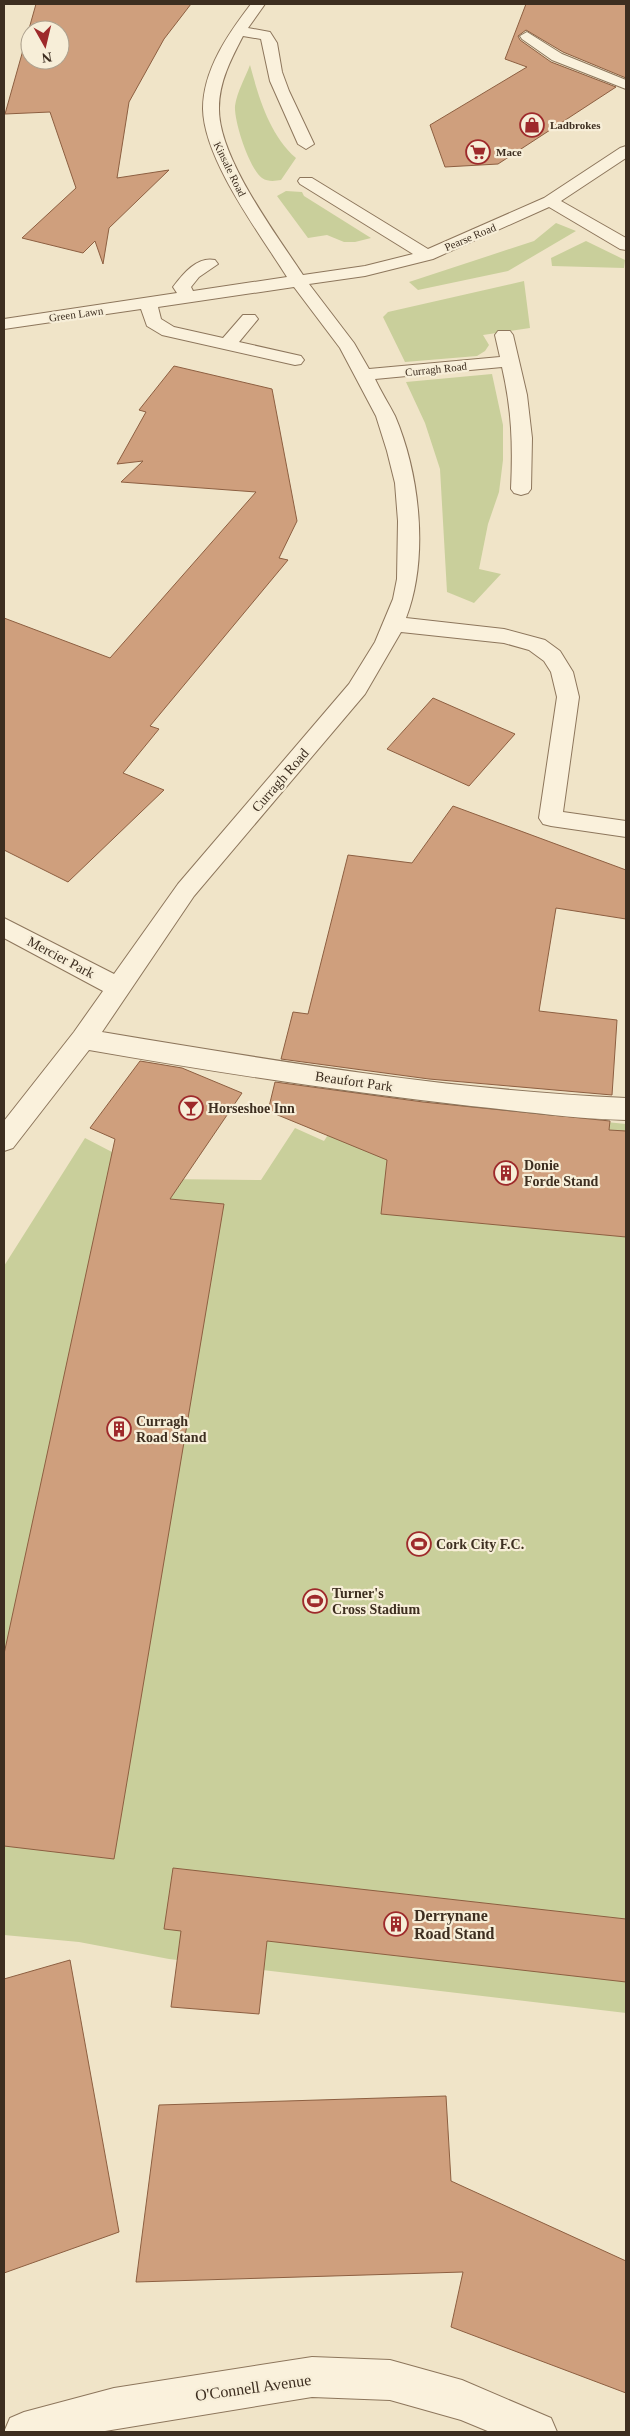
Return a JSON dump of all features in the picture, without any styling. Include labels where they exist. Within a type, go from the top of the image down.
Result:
[{"type":"street","name":"Kinsale Road","points":[[258,4],[238,31],[221,63],[214,86],[211,108],[214,135],[242,194],[302,288]]},
{"type":"street","points":[[238,31],[265,35],[270,41],[276,72],[291,114],[306,144]]},
{"type":"street","points":[[527,36],[557,57],[626,85]]},
{"type":"street","name":"Pearse Road","points":[[302,288],[427,255],[456,244],[550,201],[626,151]]},
{"type":"street","points":[[306,181],[427,255]]},
{"type":"street","points":[[550,201],[626,245]]},
{"type":"street","points":[[187,297],[182,287],[193,273],[209,264]]},
{"type":"street","name":"Green Lawn","points":[[4,324],[187,297],[302,288]]},
{"type":"street","name":"Curragh Road","points":[[4,1140],[83,1039],[186,890],[357,689],[375,662],[394,624],[407,579],[408,521],[406,483],[398,451],[385,416],[343,340],[302,288]]},
{"type":"street","points":[[148,303],[153,322],[168,331],[295,360]]},
{"type":"street","points":[[228,344],[249,319]]},
{"type":"street","points":[[504,334],[518,395],[523,438],[521,489]]},
{"type":"street","name":"Curragh Road","points":[[363,375],[510,361]]},
{"type":"street","points":[[394,624],[504,636],[537,646],[552,656],[562,672],[568,697],[551,818],[626,830]]},
{"type":"street","name":"Mercier Park","points":[[4,927],[119,988]]},
{"type":"street","name":"Beaufort Park","points":[[83,1039],[165,1054],[370,1084],[582,1108],[626,1109]]},
{"type":"street","name":"O'Connell Avenue","points":[[24,2432],[114,2408],[312,2378],[390,2380],[462,2400],[537,2432]]},
{"type":"green space","points":[[250,65],[266,115],[279,138],[296,158],[281,180],[267,180],[257,173],[247,155],[237,123],[235,113],[236,101]]},
{"type":"green space","points":[[286,191],[302,192],[304,196],[371,238],[355,242],[344,242],[327,235],[308,238],[277,196]]},
{"type":"green space","points":[[556,223],[576,231],[508,271],[418,290],[409,282],[534,241]]},
{"type":"green space","points":[[586,241],[625,260],[624,268],[552,266],[551,258]]},
{"type":"green space","points":[[524,281],[530,328],[483,335],[489,345],[485,351],[477,356],[405,362],[383,317],[388,312]]},
{"type":"green space","points":[[492,374],[503,425],[503,460],[499,492],[488,524],[479,569],[501,574],[474,603],[447,592],[440,469],[425,423],[406,382]]},
{"type":"green space","name":"Turner's Cross Stadium","points":[[353,1096],[626,1124],[626,2013],[169,1959],[79,1942],[4,1935],[4,1266],[85,1138],[164,1179],[261,1180],[295,1128],[324,1141]]},
{"type":"building","points":[[36,4],[191,4],[164,39],[129,102],[117,178],[169,170],[109,228],[103,264],[95,241],[83,253],[22,238],[76,188],[50,112],[5,114],[20,61],[20,70],[70,70],[70,20],[31,20]]},
{"type":"building","points":[[526,4],[626,4],[626,78],[563,52],[526,30],[518,36],[520,40],[551,62],[616,87],[498,164],[445,167],[430,125],[527,67],[505,59]]},
{"type":"building","points":[[174,366],[272,389],[297,521],[279,558],[288,560],[150,726],[159,729],[123,773],[164,790],[68,882],[4,850],[4,618],[110,658],[256,492],[121,482],[143,461],[117,464],[146,412],[139,410]]},
{"type":"building","points":[[433,698],[515,734],[469,786],[387,749]]},
{"type":"building","points":[[453,806],[626,870],[626,919],[556,908],[539,1011],[617,1020],[612,1095],[429,1079],[281,1059],[293,1012],[308,1014],[348,855],[412,863]]},
{"type":"building","name":"Curragh Road Stand","points":[[140,1061],[182,1068],[242,1093],[170,1199],[224,1204],[114,1859],[4,1846],[4,1654],[115,1139],[90,1128]]},
{"type":"building","name":"Donie Forde Stand","points":[[275,1082],[423,1102],[610,1121],[609,1130],[626,1131],[626,1237],[381,1214],[387,1160],[268,1111]]},
{"type":"building","name":"Derrynane Road Stand","points":[[173,1868],[626,1919],[626,1982],[267,1941],[259,2014],[171,2007],[181,1931],[164,1929]]},
{"type":"building","points":[[70,1960],[119,2232],[4,2273],[4,1979]]},
{"type":"building","points":[[446,2096],[451,2181],[626,2261],[626,2393],[451,2327],[463,2272],[136,2282],[159,2105]]},
{"type":"place","name":"Ladbrokes","points":[[532,125]]},
{"type":"place","name":"Mace","points":[[478,152]]},
{"type":"place","name":"Horseshoe Inn","points":[[191,1108]]},
{"type":"place","name":"Donie Forde Stand","points":[[506,1173]]},
{"type":"place","name":"Curragh Road Stand","points":[[119,1429]]},
{"type":"place","name":"Cork City F.C.","points":[[419,1544]]},
{"type":"place","name":"Turner's Cross Stadium","points":[[315,1601]]},
{"type":"place","name":"Derrynane Road Stand","points":[[396,1924]]}]
